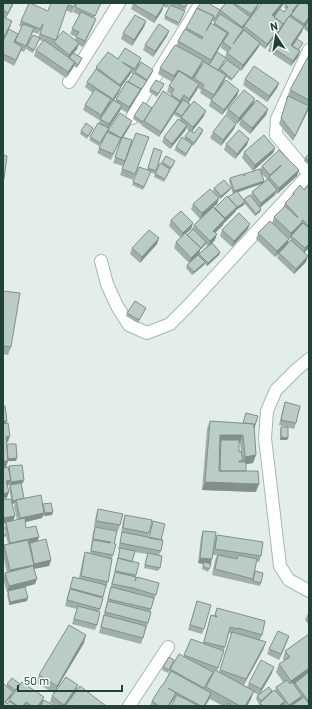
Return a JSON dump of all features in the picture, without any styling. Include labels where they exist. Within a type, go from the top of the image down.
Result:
[{"type":"street","points":[[69,82],[119,3]]},
{"type":"street","points":[[132,118],[143,96],[201,3]]},
{"type":"street","points":[[102,261],[107,284],[128,325],[147,333],[170,324],[309,174],[276,135],[277,119],[309,50]]},
{"type":"street","points":[[309,359],[276,390],[267,411],[265,438],[280,566],[289,580],[309,591]]},
{"type":"street","points":[[129,706],[168,647]]},
{"type":"building","points":[[3,3],[13,3],[8,13],[3,10]]},
{"type":"building","points":[[29,3],[48,11],[51,3],[76,3],[74,7],[68,5],[56,40],[40,34],[43,24],[40,29],[21,21]]},
{"type":"building","points":[[77,3],[101,3],[95,16],[75,7]]},
{"type":"building","points":[[133,3],[160,3],[164,5],[156,17]]},
{"type":"building","points":[[176,3],[187,3],[185,7]]},
{"type":"building","points":[[201,3],[208,3],[220,10],[215,19],[213,18],[214,16],[197,8]]},
{"type":"building","points":[[226,3],[232,3],[250,17],[242,27],[220,10]]},
{"type":"building","points":[[234,3],[259,3],[251,14]]},
{"type":"building","points":[[262,3],[282,3],[272,15],[283,24],[267,44],[244,26]]},
{"type":"building","points":[[287,3],[298,4],[283,24],[274,17],[280,9],[284,12],[288,7],[285,5]]},
{"type":"building","points":[[300,3],[305,3],[309,6],[309,17],[304,24],[291,15]]},
{"type":"building","points":[[170,5],[185,11],[179,23],[165,16]]},
{"type":"building","points":[[197,8],[214,16],[206,31],[211,23],[227,33],[211,60],[178,41],[185,29],[202,39],[203,37],[186,28]]},
{"type":"building","points":[[81,12],[96,19],[85,41],[76,37],[79,32],[72,29]]},
{"type":"building","points":[[220,14],[243,29],[233,44],[244,30],[260,43],[243,65],[227,53],[231,48],[223,42],[229,33],[214,23]]},
{"type":"building","points":[[135,15],[146,21],[134,40],[123,33]]},
{"type":"building","points":[[289,16],[304,26],[291,45],[300,51],[293,61],[270,46]]},
{"type":"building","points":[[3,17],[12,21],[3,39]]},
{"type":"building","points":[[309,22],[309,29],[305,26]]},
{"type":"building","points":[[23,24],[34,28],[26,46],[15,41]]},
{"type":"building","points":[[159,24],[169,31],[155,51],[145,45]]},
{"type":"building","points":[[9,29],[18,34],[14,42],[22,47],[16,60],[3,54],[3,41]]},
{"type":"building","points":[[63,31],[79,43],[69,55],[54,42]]},
{"type":"building","points":[[33,35],[40,38],[34,50],[27,46]]},
{"type":"building","points":[[297,39],[303,43],[298,50],[292,46]]},
{"type":"building","points":[[44,40],[75,62],[68,72],[36,50]]},
{"type":"building","points":[[175,45],[203,60],[192,78],[178,70],[174,76],[160,68]]},
{"type":"building","points":[[125,48],[141,58],[135,69],[122,62],[132,69],[120,85],[96,67],[108,52],[118,59]]},
{"type":"building","points":[[217,52],[226,58],[218,70],[209,65]]},
{"type":"building","points":[[73,53],[82,58],[78,65],[69,58]]},
{"type":"building","points":[[309,55],[309,100],[290,90]]},
{"type":"building","points":[[227,60],[240,69],[232,79],[220,69]]},
{"type":"building","points":[[141,62],[153,70],[147,80],[135,72]]},
{"type":"building","points":[[204,62],[226,75],[214,95],[202,88],[204,85],[194,78]]},
{"type":"building","points":[[254,66],[279,83],[269,96],[245,79]]},
{"type":"building","points":[[96,69],[121,87],[113,99],[87,82]]},
{"type":"building","points":[[179,71],[199,84],[189,99],[184,95],[180,101],[171,94],[174,89],[169,86]]},
{"type":"building","points":[[134,73],[147,81],[140,91],[141,89],[128,82]]},
{"type":"building","points":[[156,80],[164,84],[158,94],[150,89]]},
{"type":"building","points":[[226,80],[239,90],[224,110],[211,100]]},
{"type":"building","points":[[127,81],[141,89],[129,107],[116,99]]},
{"type":"building","points":[[95,89],[111,99],[101,115],[85,105]]},
{"type":"building","points":[[244,90],[255,99],[239,118],[228,109]]},
{"type":"building","points":[[163,91],[180,102],[161,132],[144,121]]},
{"type":"building","points":[[288,96],[309,106],[295,136],[281,118]]},
{"type":"building","points":[[113,100],[122,105],[109,124],[100,119]]},
{"type":"building","points":[[183,100],[190,104],[182,116],[175,112]]},
{"type":"building","points":[[257,100],[268,109],[252,128],[241,119]]},
{"type":"building","points":[[194,101],[206,111],[193,127],[181,117]]},
{"type":"building","points":[[143,102],[152,108],[143,122],[134,116]]},
{"type":"building","points":[[120,113],[132,121],[121,138],[108,130]]},
{"type":"building","points":[[226,115],[236,124],[223,140],[213,132]]},
{"type":"building","points":[[178,119],[187,125],[172,144],[164,137]]},
{"type":"building","points":[[86,123],[93,128],[88,136],[81,131]]},
{"type":"building","points":[[98,123],[109,128],[100,143],[90,137]]},
{"type":"building","points":[[199,127],[203,130],[194,143],[185,136],[190,130],[194,133]]},
{"type":"building","points":[[239,130],[249,139],[237,154],[226,144]]},
{"type":"building","points":[[107,132],[121,138],[113,154],[99,148]]},
{"type":"building","points":[[136,133],[149,137],[135,174],[122,169]]},
{"type":"building","points":[[264,135],[275,148],[255,165],[244,152]]},
{"type":"building","points":[[122,137],[132,140],[125,161],[115,157]]},
{"type":"building","points":[[182,137],[192,144],[186,154],[176,147]]},
{"type":"building","points":[[154,148],[162,151],[156,171],[148,168]]},
{"type":"building","points":[[279,150],[299,170],[279,188],[269,177],[281,165],[270,175],[262,166]]},
{"type":"building","points":[[309,154],[309,161],[305,158]]},
{"type":"building","points":[[3,155],[7,156],[4,179],[3,179]]},
{"type":"building","points":[[166,156],[175,161],[171,168],[162,162]]},
{"type":"building","points":[[160,163],[170,169],[165,179],[155,174]]},
{"type":"building","points":[[139,167],[151,171],[144,187],[133,182]]},
{"type":"building","points":[[260,169],[264,181],[234,191],[230,178],[243,174],[245,176],[244,174]]},
{"type":"building","points":[[268,179],[277,190],[261,203],[252,192]]},
{"type":"building","points":[[224,180],[231,188],[221,196],[214,188]]},
{"type":"building","points":[[300,185],[304,190],[309,185],[309,227],[303,220],[291,233],[274,217],[285,206],[298,217],[285,203]]},
{"type":"building","points":[[210,189],[219,198],[202,213],[193,204]]},
{"type":"building","points":[[237,191],[245,202],[236,208],[237,207],[228,197]]},
{"type":"building","points":[[250,195],[261,209],[256,214],[244,199]]},
{"type":"building","points":[[227,196],[237,207],[225,218],[215,208]]},
{"type":"building","points":[[213,207],[225,219],[213,231],[217,234],[210,241],[194,225]]},
{"type":"building","points":[[181,211],[193,223],[183,233],[171,220]]},
{"type":"building","points":[[239,213],[250,224],[234,241],[222,230]]},
{"type":"building","points":[[270,221],[289,239],[277,251],[258,233]]},
{"type":"building","points":[[303,223],[309,228],[309,244],[305,248],[291,236]]},
{"type":"building","points":[[193,229],[206,242],[201,248],[187,235]]},
{"type":"building","points":[[149,230],[159,238],[142,257],[132,248]]},
{"type":"building","points":[[185,233],[201,248],[191,258],[176,242]]},
{"type":"building","points":[[291,240],[308,256],[296,269],[279,253]]},
{"type":"building","points":[[212,243],[220,252],[208,263],[199,254]]},
{"type":"building","points":[[198,255],[205,262],[194,272],[187,265]]},
{"type":"building","points":[[3,291],[20,293],[11,347],[3,346]]},
{"type":"building","points":[[135,301],[146,308],[139,320],[127,313]]},
{"type":"building","points":[[285,402],[300,406],[296,423],[281,420]]},
{"type":"building","points":[[3,406],[5,406],[7,421],[3,421]]},
{"type":"building","points":[[246,413],[258,416],[254,428],[254,424],[243,423]]},
{"type":"building","points":[[210,421],[254,424],[256,455],[245,457],[243,435],[220,435],[219,471],[258,471],[259,484],[205,482]]},
{"type":"building","points":[[8,423],[10,436],[6,437],[8,461],[3,461],[3,424]]},
{"type":"building","points":[[281,427],[288,427],[288,438],[281,437]]},
{"type":"building","points":[[221,440],[239,440],[239,452],[241,451],[243,460],[239,462],[246,462],[246,471],[220,471]]},
{"type":"building","points":[[7,444],[16,444],[17,458],[8,459]]},
{"type":"building","points":[[3,464],[4,468],[8,467],[11,480],[6,481],[9,492],[3,494]]},
{"type":"building","points":[[22,465],[24,480],[11,482],[9,466]]},
{"type":"building","points":[[21,483],[24,498],[13,501],[10,485]]},
{"type":"building","points":[[41,495],[44,513],[20,518],[16,500]]},
{"type":"building","points":[[11,499],[15,516],[3,518],[3,500]]},
{"type":"building","points":[[51,503],[53,512],[45,513],[43,504]]},
{"type":"building","points":[[98,509],[123,514],[120,525],[96,521]]},
{"type":"building","points":[[125,515],[152,520],[149,533],[123,528]]},
{"type":"building","points":[[25,518],[26,528],[36,526],[39,537],[10,543],[6,522]]},
{"type":"building","points":[[153,521],[165,524],[161,540],[149,538]]},
{"type":"building","points":[[95,527],[117,531],[113,555],[91,551],[93,540],[111,542],[93,539]]},
{"type":"building","points":[[203,531],[216,532],[212,559],[200,558]]},
{"type":"building","points":[[122,532],[163,540],[161,551],[120,543]]},
{"type":"building","points":[[217,535],[263,542],[261,556],[215,549]]},
{"type":"building","points":[[46,539],[51,560],[34,564],[30,543]]},
{"type":"building","points":[[28,540],[34,565],[10,570],[4,545]]},
{"type":"building","points":[[120,548],[135,551],[132,562],[118,558]]},
{"type":"building","points":[[85,552],[112,559],[108,582],[81,576]]},
{"type":"building","points":[[148,553],[162,556],[160,568],[145,565]]},
{"type":"building","points":[[218,555],[237,559],[238,555],[257,559],[253,579],[215,569]]},
{"type":"building","points":[[118,558],[139,563],[136,575],[115,571]]},
{"type":"building","points":[[204,562],[211,564],[209,569],[203,566]]},
{"type":"building","points":[[33,566],[37,579],[9,586],[5,573]]},
{"type":"building","points":[[255,571],[263,573],[261,583],[253,581]]},
{"type":"building","points":[[115,572],[136,577],[135,581],[137,577],[159,583],[156,595],[133,588],[112,584]]},
{"type":"building","points":[[73,577],[106,585],[103,597],[70,588]]},
{"type":"building","points":[[25,587],[28,598],[10,602],[8,591]]},
{"type":"building","points":[[111,587],[154,598],[151,609],[108,599]]},
{"type":"building","points":[[70,589],[103,598],[100,609],[67,600]]},
{"type":"building","points":[[108,601],[151,612],[148,623],[105,612]]},
{"type":"building","points":[[197,601],[211,605],[204,629],[190,625]]},
{"type":"building","points":[[78,606],[100,612],[97,625],[74,619]]},
{"type":"building","points":[[217,608],[265,621],[262,635],[230,627],[225,647],[204,642],[211,615],[217,617],[215,616]]},
{"type":"building","points":[[104,615],[146,626],[143,638],[101,627]]},
{"type":"building","points":[[69,625],[86,635],[57,686],[39,675]]},
{"type":"building","points":[[278,631],[289,636],[281,654],[269,649]]},
{"type":"building","points":[[232,632],[266,642],[246,679],[220,670]]},
{"type":"building","points":[[309,634],[309,668],[291,681],[279,664],[290,657],[285,651]]},
{"type":"building","points":[[191,639],[224,651],[218,668],[184,655]]},
{"type":"building","points":[[179,654],[213,672],[204,688],[170,669]]},
{"type":"building","points":[[169,657],[174,660],[169,670],[163,667]]},
{"type":"building","points":[[261,660],[274,667],[261,689],[249,683]]},
{"type":"building","points":[[215,670],[254,691],[245,706],[240,706],[206,687]]},
{"type":"building","points":[[171,671],[211,693],[204,706],[201,706],[168,688],[176,693],[168,706],[159,706],[152,701]]},
{"type":"building","points":[[309,672],[309,702],[295,683]]},
{"type":"building","points":[[66,677],[78,685],[64,705],[52,696]]},
{"type":"building","points":[[12,678],[20,684],[15,690],[7,684]]},
{"type":"building","points":[[287,680],[290,684],[292,682],[302,696],[289,705],[276,687]]},
{"type":"building","points":[[22,682],[44,697],[38,706],[32,706],[26,702],[24,705],[26,706],[18,706],[9,700]]},
{"type":"building","points":[[4,684],[13,692],[5,702],[3,700]]},
{"type":"building","points":[[80,686],[106,706],[67,706],[66,705]]},
{"type":"building","points":[[269,687],[272,691],[261,701],[257,696]]},
{"type":"building","points":[[274,690],[285,701],[279,706],[263,706],[260,703]]},
{"type":"building","points":[[177,695],[197,705],[171,706]]},
{"type":"building","points":[[304,697],[309,706],[291,706]]},
{"type":"building","points":[[3,700],[7,704],[9,701],[16,706],[3,706]]},
{"type":"building","points":[[44,700],[55,706],[41,706]]}]
